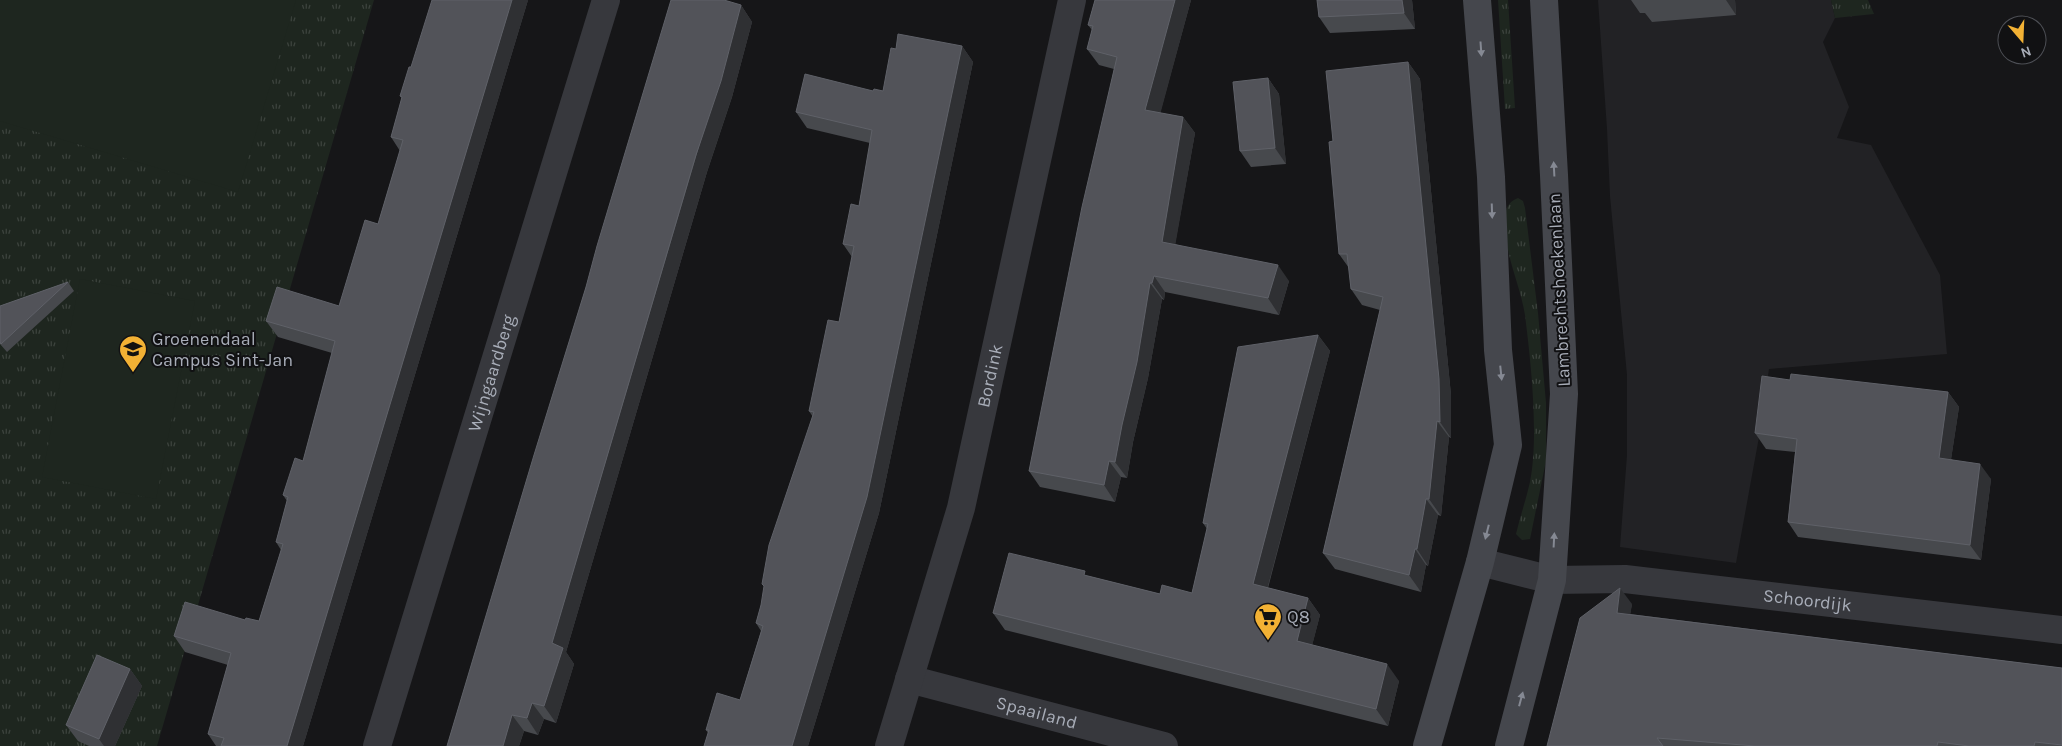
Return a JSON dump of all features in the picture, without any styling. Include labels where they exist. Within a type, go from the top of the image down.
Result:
[{"type":"street","name":"Wijngaardberg","points":[[377,746],[606,0]]},
{"type":"street","name":"Bordink","points":[[889,746],[961,508],[1072,0]]},
{"type":"street","points":[[1427,746],[1480,562],[1508,445],[1498,350],[1491,177],[1477,0]]},
{"type":"street","name":"Lambrechtshoekenlaan","points":[[1509,746],[1552,580],[1564,394],[1544,0]]},
{"type":"street","points":[[1480,562],[1552,580]]},
{"type":"street","name":"Schoordijk","points":[[1552,580],[1626,578],[2062,630]]},
{"type":"street","name":"Spaailand","points":[[909,679],[1164,746]]},
{"type":"shaded area","points":[[1598,0],[1831,0],[1835,18],[1823,42],[1849,107],[1837,138],[1871,145],[1940,275],[1947,354],[1769,369],[1759,437],[1736,563],[1620,547],[1627,455],[1627,375],[1610,196]]},
{"type":"green space","name":"Groenendaal Campus Sint-Jan","points":[[0,0],[374,0],[157,746],[0,746]]},
{"type":"green space","points":[[0,0],[296,0],[238,192],[0,121]]},
{"type":"green space","points":[[1498,0],[1508,0],[1515,108],[1505,109]]},
{"type":"green space","points":[[1831,0],[1868,0],[1874,14],[1835,18]]},
{"type":"green space","points":[[1518,198],[1523,201],[1525,208],[1538,313],[1546,403],[1546,461],[1530,539],[1522,540],[1516,534],[1533,464],[1534,422],[1530,355],[1525,315],[1506,238],[1506,209]]},
{"type":"green space","points":[[80,279],[195,301],[156,499],[42,477]]},
{"type":"building","points":[[432,0],[512,0],[287,746],[221,746],[224,738],[208,734],[231,653],[174,636],[185,602],[245,620],[246,618],[259,621],[283,544],[276,542],[288,497],[283,495],[295,458],[303,461],[335,341],[266,321],[277,287],[339,306],[365,220],[378,224],[403,140],[391,137],[402,97],[400,96]]},
{"type":"building","points":[[671,0],[724,0],[741,5],[721,81],[696,155],[552,643],[563,648],[544,706],[532,703],[527,718],[512,715],[503,746],[447,746],[586,287]]},
{"type":"building","points":[[1095,0],[1175,0],[1145,110],[1183,117],[1162,242],[1278,265],[1268,298],[1154,276],[1152,283],[1150,283],[1137,362],[1115,462],[1109,461],[1104,485],[1029,471],[1082,207],[1117,57],[1087,49],[1093,26],[1088,25]]},
{"type":"building","points":[[1317,0],[1402,0],[1404,13],[1319,17]]},
{"type":"building","points":[[898,34],[962,46],[867,497],[792,746],[704,746],[709,730],[706,730],[717,693],[740,700],[763,626],[756,623],[761,605],[764,586],[762,584],[769,545],[814,412],[809,411],[828,320],[839,322],[854,246],[843,244],[851,204],[859,206],[872,130],[796,112],[805,74],[873,91],[874,89],[883,91],[891,48],[896,49]]},
{"type":"building","points":[[1408,62],[1439,379],[1440,422],[1437,421],[1429,499],[1426,499],[1417,549],[1415,549],[1409,575],[1323,553],[1383,297],[1351,289],[1347,254],[1339,254],[1329,142],[1333,141],[1326,71]]},
{"type":"building","points":[[1268,78],[1275,148],[1240,151],[1233,82]]},
{"type":"building","points":[[68,282],[1,344],[0,306]]},
{"type":"building","points":[[1318,335],[1253,584],[1308,598],[1297,641],[1387,664],[1376,709],[993,613],[1009,553],[1085,571],[1084,575],[1160,594],[1162,585],[1192,593],[1208,524],[1203,523],[1238,347]]},
{"type":"building","points":[[1791,374],[1948,392],[1939,458],[1980,464],[1970,545],[1788,522],[1797,439],[1755,433],[1762,376],[1790,380]]},
{"type":"building","points":[[1620,588],[1617,613],[2062,668],[2062,745],[2035,742],[2034,746],[1969,746],[1938,742],[1937,746],[1755,746],[1657,738],[1663,746],[1547,746],[1580,618]]},
{"type":"building","points":[[97,655],[130,669],[99,739],[66,725]]},
{"type":"place","name":"Groenendaal Campus Sint-Jan","points":[[133,373]]},
{"type":"place","name":"Q8","points":[[1268,641]]}]
